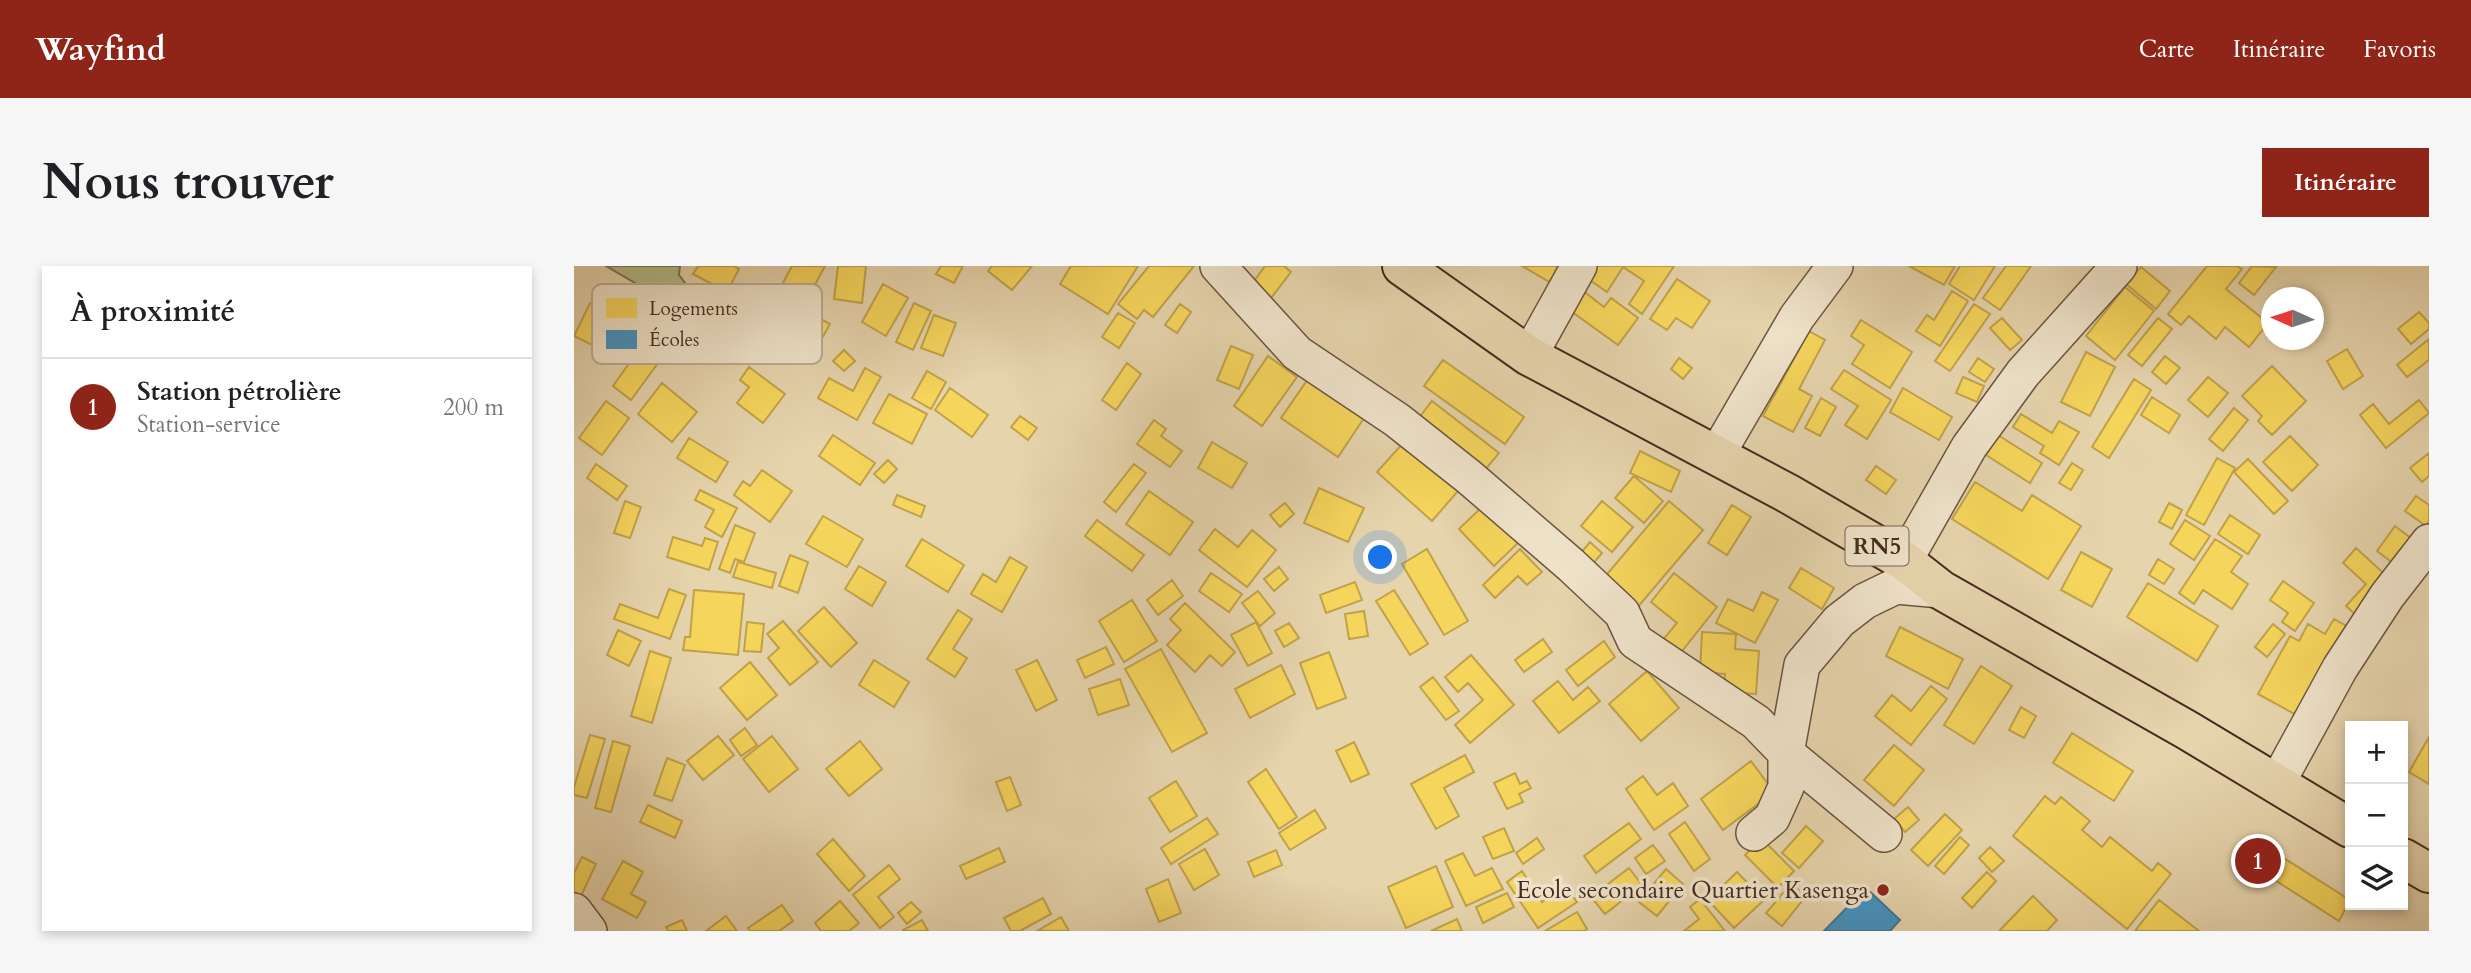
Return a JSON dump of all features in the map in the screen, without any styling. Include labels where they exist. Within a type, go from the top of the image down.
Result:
[{"type":"highway","name":"RN5","points":[[1402,266],[1530,356],[1787,493],[1904,561],[1941,590],[2187,730],[2345,825]]},
{"type":"highway","points":[[2408,861],[2429,873]]},
{"type":"street","points":[[1218,266],[1297,353],[1397,420],[1469,477],[1622,612],[1635,640],[1756,722],[1786,753],[1884,834]]},
{"type":"street","points":[[1530,356],[1579,266]]},
{"type":"street","points":[[1716,456],[1797,317],[1835,266]]},
{"type":"street","points":[[1904,561],[1969,447],[2007,394],[2119,266]]},
{"type":"street","points":[[2276,785],[2340,668],[2387,596],[2429,542]]},
{"type":"street","points":[[1754,833],[1772,818],[1786,787],[1786,753],[1802,665],[1839,621],[1865,601],[1896,586],[1941,590]]},
{"type":"street","points":[[574,911],[589,931]]},
{"type":"green space","points":[[606,266],[680,266],[679,275],[686,284],[637,284]]},
{"type":"building: Logements","points":[[698,266],[734,266],[739,269],[731,284],[712,284],[693,274]]},
{"type":"building: Logements","points":[[792,266],[825,266],[815,284],[782,284]]},
{"type":"building: Logements","points":[[838,266],[866,266],[862,303],[834,299]]},
{"type":"building: Logements","points":[[941,266],[963,266],[954,283],[936,274]]},
{"type":"building: Logements","points":[[992,266],[1032,266],[1012,290],[988,271]]},
{"type":"building: Logements","points":[[1071,266],[1138,266],[1108,314],[1060,284]]},
{"type":"building: Logements","points":[[1149,266],[1194,266],[1153,317],[1144,310],[1137,319],[1118,304]]},
{"type":"building: Logements","points":[[1265,266],[1284,266],[1291,272],[1268,302],[1249,288]]},
{"type":"building: Logements","points":[[1522,266],[1563,266],[1553,284]]},
{"type":"building: Logements","points":[[1595,266],[1674,266],[1642,314],[1629,304],[1644,281],[1623,267],[1607,292],[1587,278]]},
{"type":"building: Logements","points":[[1909,266],[1955,266],[1944,285]]},
{"type":"building: Logements","points":[[1960,266],[1995,266],[1974,300],[1949,284]]},
{"type":"building: Logements","points":[[2006,266],[2031,266],[2000,310],[1983,298]]},
{"type":"building: Logements","points":[[2207,266],[2237,266],[2242,269],[2226,289],[2261,317],[2261,332],[2249,347],[2225,327],[2216,339],[2189,316],[2181,325],[2168,314]]},
{"type":"building: Logements","points":[[2252,266],[2276,267],[2254,295],[2239,283]]},
{"type":"building: Logements","points":[[2141,267],[2170,291],[2156,309],[2126,284]]},
{"type":"building: Logements","points":[[1677,279],[1710,301],[1692,328],[1676,318],[1667,330],[1650,319]]},
{"type":"building: Logements","points":[[883,284],[908,298],[886,336],[862,322]]},
{"type":"building: Logements","points":[[2125,287],[2154,311],[2115,360],[2086,336]]},
{"type":"building: Logements","points":[[1582,290],[1604,307],[1611,298],[1638,318],[1618,345],[1568,309]]},
{"type":"building: Logements","points":[[1952,291],[1968,301],[1940,346],[1916,331],[1927,315],[1934,320]]},
{"type":"building: Logements","points":[[590,303],[592,345],[574,336]]},
{"type":"building: Logements","points":[[914,303],[931,311],[913,350],[896,342]]},
{"type":"building: Logements","points":[[1180,304],[1191,312],[1177,333],[1165,325]]},
{"type":"building: Logements","points":[[1974,304],[1990,314],[1950,371],[1935,361]]},
{"type":"building: Logements","points":[[2419,312],[2429,323],[2429,329],[2411,344],[2398,329]]},
{"type":"building: Logements","points":[[1118,313],[1135,323],[1119,348],[1102,337]]},
{"type":"building: Logements","points":[[934,315],[956,323],[943,356],[921,348]]},
{"type":"building: Logements","points":[[2002,318],[2022,340],[2010,350],[1990,328]]},
{"type":"building: Logements","points":[[2158,318],[2172,329],[2142,366],[2128,355]]},
{"type":"building: Logements","points":[[822,320],[830,324],[822,338]]},
{"type":"building: Logements","points":[[1861,320],[1912,352],[1890,388],[1852,364],[1864,345],[1851,336]]},
{"type":"building: Logements","points":[[1809,331],[1825,340],[1799,389],[1812,396],[1793,432],[1763,416]]},
{"type":"building: Logements","points":[[2429,339],[2429,360],[2407,377],[2397,365]]},
{"type":"building: Logements","points":[[1231,346],[1253,355],[1239,389],[1217,380]]},
{"type":"building: Logements","points":[[2347,349],[2363,376],[2343,389],[2327,361]]},
{"type":"building: Logements","points":[[844,350],[855,361],[844,371],[833,361]]},
{"type":"building: Logements","points":[[2086,352],[2115,367],[2090,416],[2061,402]]},
{"type":"building: Logements","points":[[1268,356],[1297,377],[1262,426],[1234,406]]},
{"type":"building: Logements","points":[[2165,356],[2180,368],[2166,384],[2152,372]]},
{"type":"building: Logements","points":[[1679,358],[1692,368],[1683,379],[1671,369]]},
{"type":"building: Logements","points":[[1978,358],[1994,369],[1985,382],[1969,372]]},
{"type":"building: Logements","points":[[1443,360],[1524,417],[1505,444],[1424,386]]},
{"type":"building: Logements","points":[[1127,363],[1141,374],[1116,410],[1102,400]]},
{"type":"building: Logements","points":[[629,364],[657,364],[631,400],[613,386]]},
{"type":"building: Logements","points":[[2272,366],[2306,401],[2272,435],[2258,421],[2262,416],[2242,396]]},
{"type":"building: Logements","points":[[749,367],[785,394],[763,423],[737,403],[749,387],[740,380]]},
{"type":"building: Logements","points":[[865,368],[881,377],[857,420],[818,398],[829,378],[853,391]]},
{"type":"building: Logements","points":[[1844,370],[1891,400],[1867,439],[1845,425],[1858,406],[1831,389]]},
{"type":"building: Logements","points":[[927,371],[946,382],[931,409],[912,398]]},
{"type":"building: Logements","points":[[1963,377],[1984,386],[1977,402],[1956,393]]},
{"type":"building: Logements","points":[[2208,377],[2228,393],[2208,417],[2188,400]]},
{"type":"building: Logements","points":[[1308,379],[1364,418],[1338,457],[1281,418]]},
{"type":"building: Logements","points":[[2134,379],[2151,390],[2109,458],[2092,447]]},
{"type":"building: Logements","points":[[662,383],[697,412],[672,442],[638,414]]},
{"type":"building: Logements","points":[[950,388],[988,415],[972,437],[935,410]]},
{"type":"building: Logements","points":[[1903,388],[1952,417],[1939,440],[1890,412]]},
{"type":"building: Logements","points":[[889,394],[927,414],[912,444],[873,423]]},
{"type":"building: Logements","points":[[2152,397],[2180,415],[2169,433],[2141,415]]},
{"type":"building: Logements","points":[[1821,398],[1836,407],[1820,436],[1805,428]]},
{"type":"building: Logements","points":[[2419,400],[2429,413],[2386,448],[2360,415],[2373,404],[2389,424]]},
{"type":"building: Logements","points":[[606,401],[629,418],[602,455],[579,438]]},
{"type":"building: Logements","points":[[1432,401],[1499,453],[1485,470],[1418,419]]},
{"type":"building: Logements","points":[[2234,408],[2248,420],[2223,451],[2209,439]]},
{"type":"building: Logements","points":[[2021,414],[2052,433],[2059,421],[2079,432],[2059,465],[2040,453],[2044,446],[2013,427]]},
{"type":"building: Logements","points":[[1020,416],[1037,428],[1028,440],[1011,427]]},
{"type":"building: Logements","points":[[1154,420],[1166,429],[1161,436],[1182,451],[1170,467],[1137,444]]},
{"type":"building: Logements","points":[[833,435],[875,463],[860,485],[819,456]]},
{"type":"building: Logements","points":[[1998,435],[2042,463],[2030,483],[1986,455]]},
{"type":"building: Logements","points":[[2290,436],[2318,465],[2292,491],[2263,462]]},
{"type":"building: Logements","points":[[689,438],[728,462],[716,482],[677,458]]},
{"type":"building: Logements","points":[[1212,442],[1247,463],[1232,488],[1198,468]]},
{"type":"building: Logements","points":[[1404,442],[1458,491],[1432,521],[1377,472]]},
{"type":"building: Logements","points":[[1640,451],[1680,471],[1671,492],[1630,473]]},
{"type":"building: Logements","points":[[2429,453],[2429,476],[2422,482],[2410,468]]},
{"type":"building: Logements","points":[[2217,458],[2235,468],[2204,525],[2186,515]]},
{"type":"building: Logements","points":[[2248,459],[2288,501],[2274,514],[2234,472]]},
{"type":"building: Logements","points":[[888,460],[897,469],[884,483],[874,474]]},
{"type":"building: Logements","points":[[2072,463],[2083,470],[2071,490],[2059,483]]},
{"type":"building: Logements","points":[[596,464],[627,486],[617,500],[587,478]]},
{"type":"building: Logements","points":[[1134,464],[1146,473],[1116,512],[1104,502]]},
{"type":"building: Logements","points":[[1876,466],[1896,480],[1886,494],[1866,480]]},
{"type":"building: Logements","points":[[762,470],[792,491],[770,522],[734,495],[743,481],[750,486]]},
{"type":"building: Logements","points":[[1634,476],[1663,501],[1644,523],[1615,498]]},
{"type":"building: Logements","points":[[1975,482],[2022,511],[2032,495],[2081,526],[2048,579],[1952,519]]},
{"type":"building: Logements","points":[[1319,488],[1364,508],[1348,542],[1304,523]]},
{"type":"building: Logements","points":[[700,490],[737,508],[722,537],[705,527],[714,510],[695,500]]},
{"type":"building: Logements","points":[[1149,491],[1193,522],[1170,555],[1126,524]]},
{"type":"building: Logements","points":[[897,495],[925,506],[921,517],[893,505]]},
{"type":"building: Logements","points":[[2416,496],[2429,505],[2429,521],[2426,526],[2405,511]]},
{"type":"building: Logements","points":[[625,501],[641,507],[630,538],[614,533]]},
{"type":"building: Logements","points":[[1602,501],[1633,527],[1612,552],[1581,526]]},
{"type":"building: Logements","points":[[1669,501],[1703,530],[1637,608],[1603,579]]},
{"type":"building: Logements","points":[[1285,503],[1294,514],[1280,527],[1270,515]]},
{"type":"building: Logements","points":[[2169,503],[2182,510],[2172,529],[2159,522]]},
{"type":"building: Logements","points":[[1484,505],[1519,542],[1494,566],[1459,529]]},
{"type":"building: Logements","points":[[1732,505],[1751,517],[1727,555],[1708,543]]},
{"type":"building: Logements","points":[[2230,515],[2260,535],[2248,554],[2218,534]]},
{"type":"building: Logements","points":[[823,516],[863,539],[847,567],[806,544]]},
{"type":"building: Logements","points":[[1097,520],[1144,555],[1132,571],[1085,536]]},
{"type":"building: Logements","points":[[2185,520],[2210,536],[2194,560],[2170,544]]},
{"type":"building: Logements","points":[[735,525],[755,533],[744,562],[735,559],[730,573],[719,569]]},
{"type":"building: Logements","points":[[2395,526],[2412,539],[2393,563],[2377,551]]},
{"type":"building: Logements","points":[[1215,529],[1238,547],[1252,530],[1276,550],[1247,587],[1199,550]]},
{"type":"building: Logements","points":[[673,537],[702,546],[705,538],[718,542],[709,570],[667,557]]},
{"type":"building: Logements","points":[[922,539],[964,565],[948,592],[906,566]]},
{"type":"building: Logements","points":[[2215,539],[2242,556],[2231,572],[2248,584],[2232,609],[2203,590],[2194,604],[2179,593]]},
{"type":"building: Logements","points":[[1590,542],[1602,553],[1592,565],[1580,554]]},
{"type":"building: Logements","points":[[2356,548],[2391,580],[2358,617],[2346,606],[2366,584],[2343,563]]},
{"type":"building: Logements","points":[[1427,549],[1468,621],[1444,635],[1402,564]]},
{"type":"building: Logements","points":[[1520,549],[1542,572],[1527,585],[1518,576],[1495,598],[1483,585]]},
{"type":"building: Logements","points":[[2081,552],[2112,569],[2092,607],[2061,590]]},
{"type":"building: Logements","points":[[790,555],[808,562],[798,593],[779,586]]},
{"type":"building: Logements","points":[[1010,557],[1027,567],[1002,612],[971,594],[983,574],[996,582]]},
{"type":"building: Logements","points":[[2158,559],[2174,569],[2164,584],[2149,575]]},
{"type":"building: Logements","points":[[738,562],[776,573],[772,588],[733,577]]},
{"type":"building: Logements","points":[[859,566],[886,582],[872,606],[845,589]]},
{"type":"building: Logements","points":[[1279,567],[1288,579],[1274,591],[1264,579]]},
{"type":"building: Logements","points":[[1801,568],[1834,588],[1822,609],[1789,588]]},
{"type":"building: Logements","points":[[1211,573],[1242,594],[1229,612],[1199,591]]},
{"type":"building: Logements","points":[[1674,573],[1717,607],[1678,656],[1661,642],[1677,623],[1651,602]]},
{"type":"building: Logements","points":[[1172,580],[1183,596],[1158,615],[1147,600]]},
{"type":"building: Logements","points":[[2283,581],[2314,603],[2295,631],[2282,622],[2288,613],[2270,600]]},
{"type":"building: Logements","points":[[1355,582],[1362,600],[1326,613],[1320,595]]},
{"type":"building: Logements","points":[[2148,583],[2218,626],[2197,661],[2127,617]]},
{"type":"building: Logements","points":[[669,589],[686,595],[670,639],[614,619],[620,604],[658,618]]},
{"type":"building: Logements","points":[[694,590],[744,594],[738,655],[683,650],[685,637],[690,637]]},
{"type":"building: Logements","points":[[1394,590],[1428,644],[1410,655],[1376,601]]},
{"type":"building: Logements","points":[[1258,591],[1275,613],[1260,626],[1242,603]]},
{"type":"building: Logements","points":[[1762,592],[1778,600],[1755,643],[1716,623],[1728,599],[1753,611]]},
{"type":"building: Logements","points":[[1132,600],[1157,641],[1124,662],[1099,621]]},
{"type":"building: Logements","points":[[1185,603],[1235,652],[1222,666],[1210,655],[1195,672],[1167,645],[1181,630],[1170,619]]},
{"type":"building: Logements","points":[[824,607],[857,643],[831,667],[798,631]]},
{"type":"building: Logements","points":[[958,610],[972,619],[953,649],[967,658],[955,677],[927,659]]},
{"type":"building: Logements","points":[[1364,611],[1368,636],[1349,639],[1345,614]]},
{"type":"building: Logements","points":[[2334,619],[2350,628],[2300,717],[2258,694],[2290,636],[2299,641],[2308,624],[2325,634]]},
{"type":"building: Logements","points":[[783,621],[818,662],[790,685],[768,658],[779,648],[767,634]]},
{"type":"building: Logements","points":[[747,622],[764,624],[761,652],[744,651]]},
{"type":"building: Logements","points":[[1256,622],[1272,653],[1248,666],[1231,635]]},
{"type":"building: Logements","points":[[1289,623],[1299,638],[1284,647],[1275,631]]},
{"type":"building: Logements","points":[[2273,624],[2285,634],[2267,657],[2255,647]]},
{"type":"building: Logements","points":[[1900,627],[1963,659],[1948,689],[1886,656]]},
{"type":"building: Logements","points":[[618,630],[641,641],[629,666],[607,655]]},
{"type":"building: Logements","points":[[1702,632],[1736,634],[1735,649],[1759,651],[1756,694],[1724,692],[1725,674],[1700,672]]},
{"type":"building: Logements","points":[[1543,639],[1552,652],[1524,672],[1515,660]]},
{"type":"building: Logements","points":[[1604,641],[1615,657],[1578,686],[1566,670]]},
{"type":"building: Logements","points":[[1106,647],[1114,664],[1085,678],[1077,660]]},
{"type":"building: Logements","points":[[1161,649],[1207,733],[1172,752],[1125,669]]},
{"type":"building: Logements","points":[[650,651],[671,658],[652,723],[631,716]]},
{"type":"building: Logements","points":[[1329,652],[1346,698],[1317,709],[1300,663]]},
{"type":"building: Logements","points":[[1471,655],[1514,705],[1470,743],[1455,725],[1483,700],[1468,683],[1458,692],[1445,677]]},
{"type":"building: Logements","points":[[874,660],[909,682],[894,707],[859,685]]},
{"type":"building: Logements","points":[[1037,660],[1057,700],[1036,711],[1016,670]]},
{"type":"building: Logements","points":[[750,662],[777,695],[747,720],[720,688]]},
{"type":"building: Logements","points":[[1281,665],[1295,694],[1250,718],[1235,689]]},
{"type":"building: Logements","points":[[1981,666],[2012,686],[1974,744],[1944,725]]},
{"type":"building: Logements","points":[[1647,671],[1679,708],[1641,741],[1609,704]]},
{"type":"building: Logements","points":[[1433,677],[1459,711],[1446,720],[1420,687]]},
{"type":"building: Logements","points":[[1120,679],[1129,705],[1098,715],[1089,689]]},
{"type":"building: Logements","points":[[1558,681],[1573,700],[1588,687],[1600,701],[1559,733],[1533,701]]},
{"type":"building: Logements","points":[[1931,686],[1947,699],[1911,745],[1875,716],[1892,695],[1911,711]]},
{"type":"building: Logements","points":[[2021,707],[2036,716],[2024,738],[2009,730]]},
{"type":"building: Logements","points":[[745,728],[757,745],[741,756],[730,740]]},
{"type":"building: Logements","points":[[2072,733],[2133,771],[2114,801],[2053,763]]},
{"type":"building: Logements","points":[[590,735],[605,739],[587,798],[574,795],[574,787]]},
{"type":"building: Logements","points":[[718,736],[734,755],[703,780],[687,761]]},
{"type":"building: Logements","points":[[772,736],[798,769],[769,792],[743,759]]},
{"type":"building: Logements","points":[[2429,737],[2429,784],[2409,772]]},
{"type":"building: Logements","points":[[613,741],[630,746],[611,812],[595,808]]},
{"type":"building: Logements","points":[[860,741],[882,769],[849,796],[826,769]]},
{"type":"building: Logements","points":[[1354,742],[1369,774],[1351,782],[1336,751]]},
{"type":"building: Logements","points":[[1894,745],[1924,770],[1894,806],[1864,780]]},
{"type":"building: Logements","points":[[1465,755],[1474,772],[1444,788],[1459,816],[1436,829],[1411,784]]},
{"type":"building: Logements","points":[[667,758],[685,765],[672,801],[654,795]]},
{"type":"building: Logements","points":[[1751,761],[1774,792],[1723,830],[1701,799]]},
{"type":"building: Logements","points":[[1266,769],[1297,817],[1279,829],[1248,782]]},
{"type":"building: Logements","points":[[1515,773],[1520,784],[1527,781],[1531,788],[1519,794],[1523,802],[1507,809],[1494,783]]},
{"type":"building: Logements","points":[[1643,776],[1657,795],[1673,783],[1688,806],[1654,830],[1626,789]]},
{"type":"building: Logements","points":[[1010,777],[1021,805],[1007,811],[996,782]]},
{"type":"building: Logements","points":[[1176,781],[1197,816],[1170,832],[1149,798]]},
{"type":"building: Logements","points":[[2045,796],[2055,804],[2061,797],[2090,821],[2082,830],[2102,847],[2110,837],[2152,871],[2158,863],[2171,874],[2127,929],[2013,836]]},
{"type":"building: Logements","points":[[648,805],[682,821],[675,838],[640,822]]},
{"type":"building: Logements","points":[[1908,807],[1919,820],[1905,832],[1894,819]]},
{"type":"building: Logements","points":[[1315,810],[1326,828],[1290,850],[1279,833]]},
{"type":"building: Logements","points":[[1945,814],[1962,830],[1928,866],[1911,850]]},
{"type":"building: Logements","points":[[1207,818],[1218,834],[1171,864],[1161,848]]},
{"type":"building: Logements","points":[[1685,822],[1710,859],[1694,871],[1669,834]]},
{"type":"building: Logements","points":[[1629,823],[1641,839],[1596,873],[1584,856]]},
{"type":"building: Logements","points":[[1806,826],[1823,841],[1799,868],[1782,853]]},
{"type":"building: Logements","points":[[1504,828],[1514,851],[1493,859],[1483,837]]},
{"type":"building: Logements","points":[[1960,837],[1969,845],[1944,874],[1935,866]]},
{"type":"building: Logements","points":[[1537,838],[1544,849],[1523,864],[1516,853]]},
{"type":"building: Logements","points":[[1761,838],[1794,871],[1778,888],[1745,855]]},
{"type":"building: Logements","points":[[833,839],[865,876],[849,891],[817,854]]},
{"type":"building: Logements","points":[[1653,845],[1665,861],[1646,874],[1635,858]]},
{"type":"building: Logements","points":[[1990,847],[2004,861],[1992,872],[1979,858]]},
{"type":"building: Logements","points":[[999,848],[1005,862],[966,879],[960,866]]},
{"type":"building: Logements","points":[[1205,849],[1219,875],[1194,890],[1179,864]]},
{"type":"building: Logements","points":[[1276,850],[1282,865],[1254,877],[1248,862]]},
{"type":"building: Logements","points":[[1463,853],[1475,876],[1492,868],[1503,889],[1466,906],[1445,861]]},
{"type":"building: Logements","points":[[582,857],[596,864],[581,896],[574,892],[574,873]]},
{"type":"building: Logements","points":[[2282,857],[2345,897],[2345,910],[2339,921],[2270,877]]},
{"type":"building: Logements","points":[[623,861],[643,872],[631,894],[646,902],[637,918],[602,899]]},
{"type":"building: Logements","points":[[889,865],[900,879],[878,897],[894,917],[880,928],[853,895]]},
{"type":"building: Logements","points":[[1436,866],[1453,907],[1406,928],[1388,887]]},
{"type":"building: Logements","points":[[1629,868],[1642,885],[1605,914],[1591,897]]},
{"type":"building: Logements","points":[[1666,869],[1683,884],[1657,916],[1639,902]]},
{"type":"building: Logements","points":[[1522,871],[1542,902],[1565,886],[1577,902],[1538,928],[1507,882]]},
{"type":"building: Logements","points":[[1737,872],[1764,900],[1734,928],[1708,900]]},
{"type":"building: Logements","points":[[1987,872],[1996,881],[1972,908],[1962,898]]},
{"type":"building: Logements","points":[[1168,879],[1181,913],[1159,922],[1146,889]]},
{"type":"building: Logements","points":[[1791,884],[1806,896],[1782,926],[1766,913]]},
{"type":"building: Logements","points":[[1507,893],[1514,907],[1483,923],[1476,907]]},
{"type":"building: Logements","points":[[2033,896],[2057,920],[2047,931],[2000,930]]},
{"type":"building: Logements","points":[[1043,898],[1051,914],[1020,931],[1011,931],[1004,918]]},
{"type":"building: Logements","points":[[1700,899],[1725,931],[1684,931],[1699,919],[1690,907]]},
{"type":"building: Logements","points":[[2159,900],[2199,931],[2135,931]]},
{"type":"building: Logements","points":[[840,901],[859,923],[849,931],[821,931],[815,923]]},
{"type":"building: Logements","points":[[911,902],[921,912],[907,924],[898,913]]},
{"type":"building: Logements","points":[[782,905],[793,921],[779,931],[750,931],[748,928]]},
{"type":"building: Logements","points":[[1577,912],[1587,929],[1584,931],[1545,931]]},
{"type":"building: Logements","points":[[726,916],[737,931],[706,931]]},
{"type":"building: Logements","points":[[1061,917],[1069,931],[1037,931]]},
{"type":"building: Logements","points":[[1457,919],[1462,931],[1431,931]]},
{"type":"building: Logements","points":[[682,920],[687,931],[668,931],[666,927]]},
{"type":"building: Logements","points":[[922,920],[928,931],[903,931],[903,930]]},
{"type":"building: Écoles","points":[[1866,888],[1900,920],[1890,931],[1824,931]]},
{"type":"place","name":"Station pétrolière","points":[[2258,861]]},
{"type":"place","name":"Ecole secondaire Quartier Kasenga","points":[[1883,890]]}]
